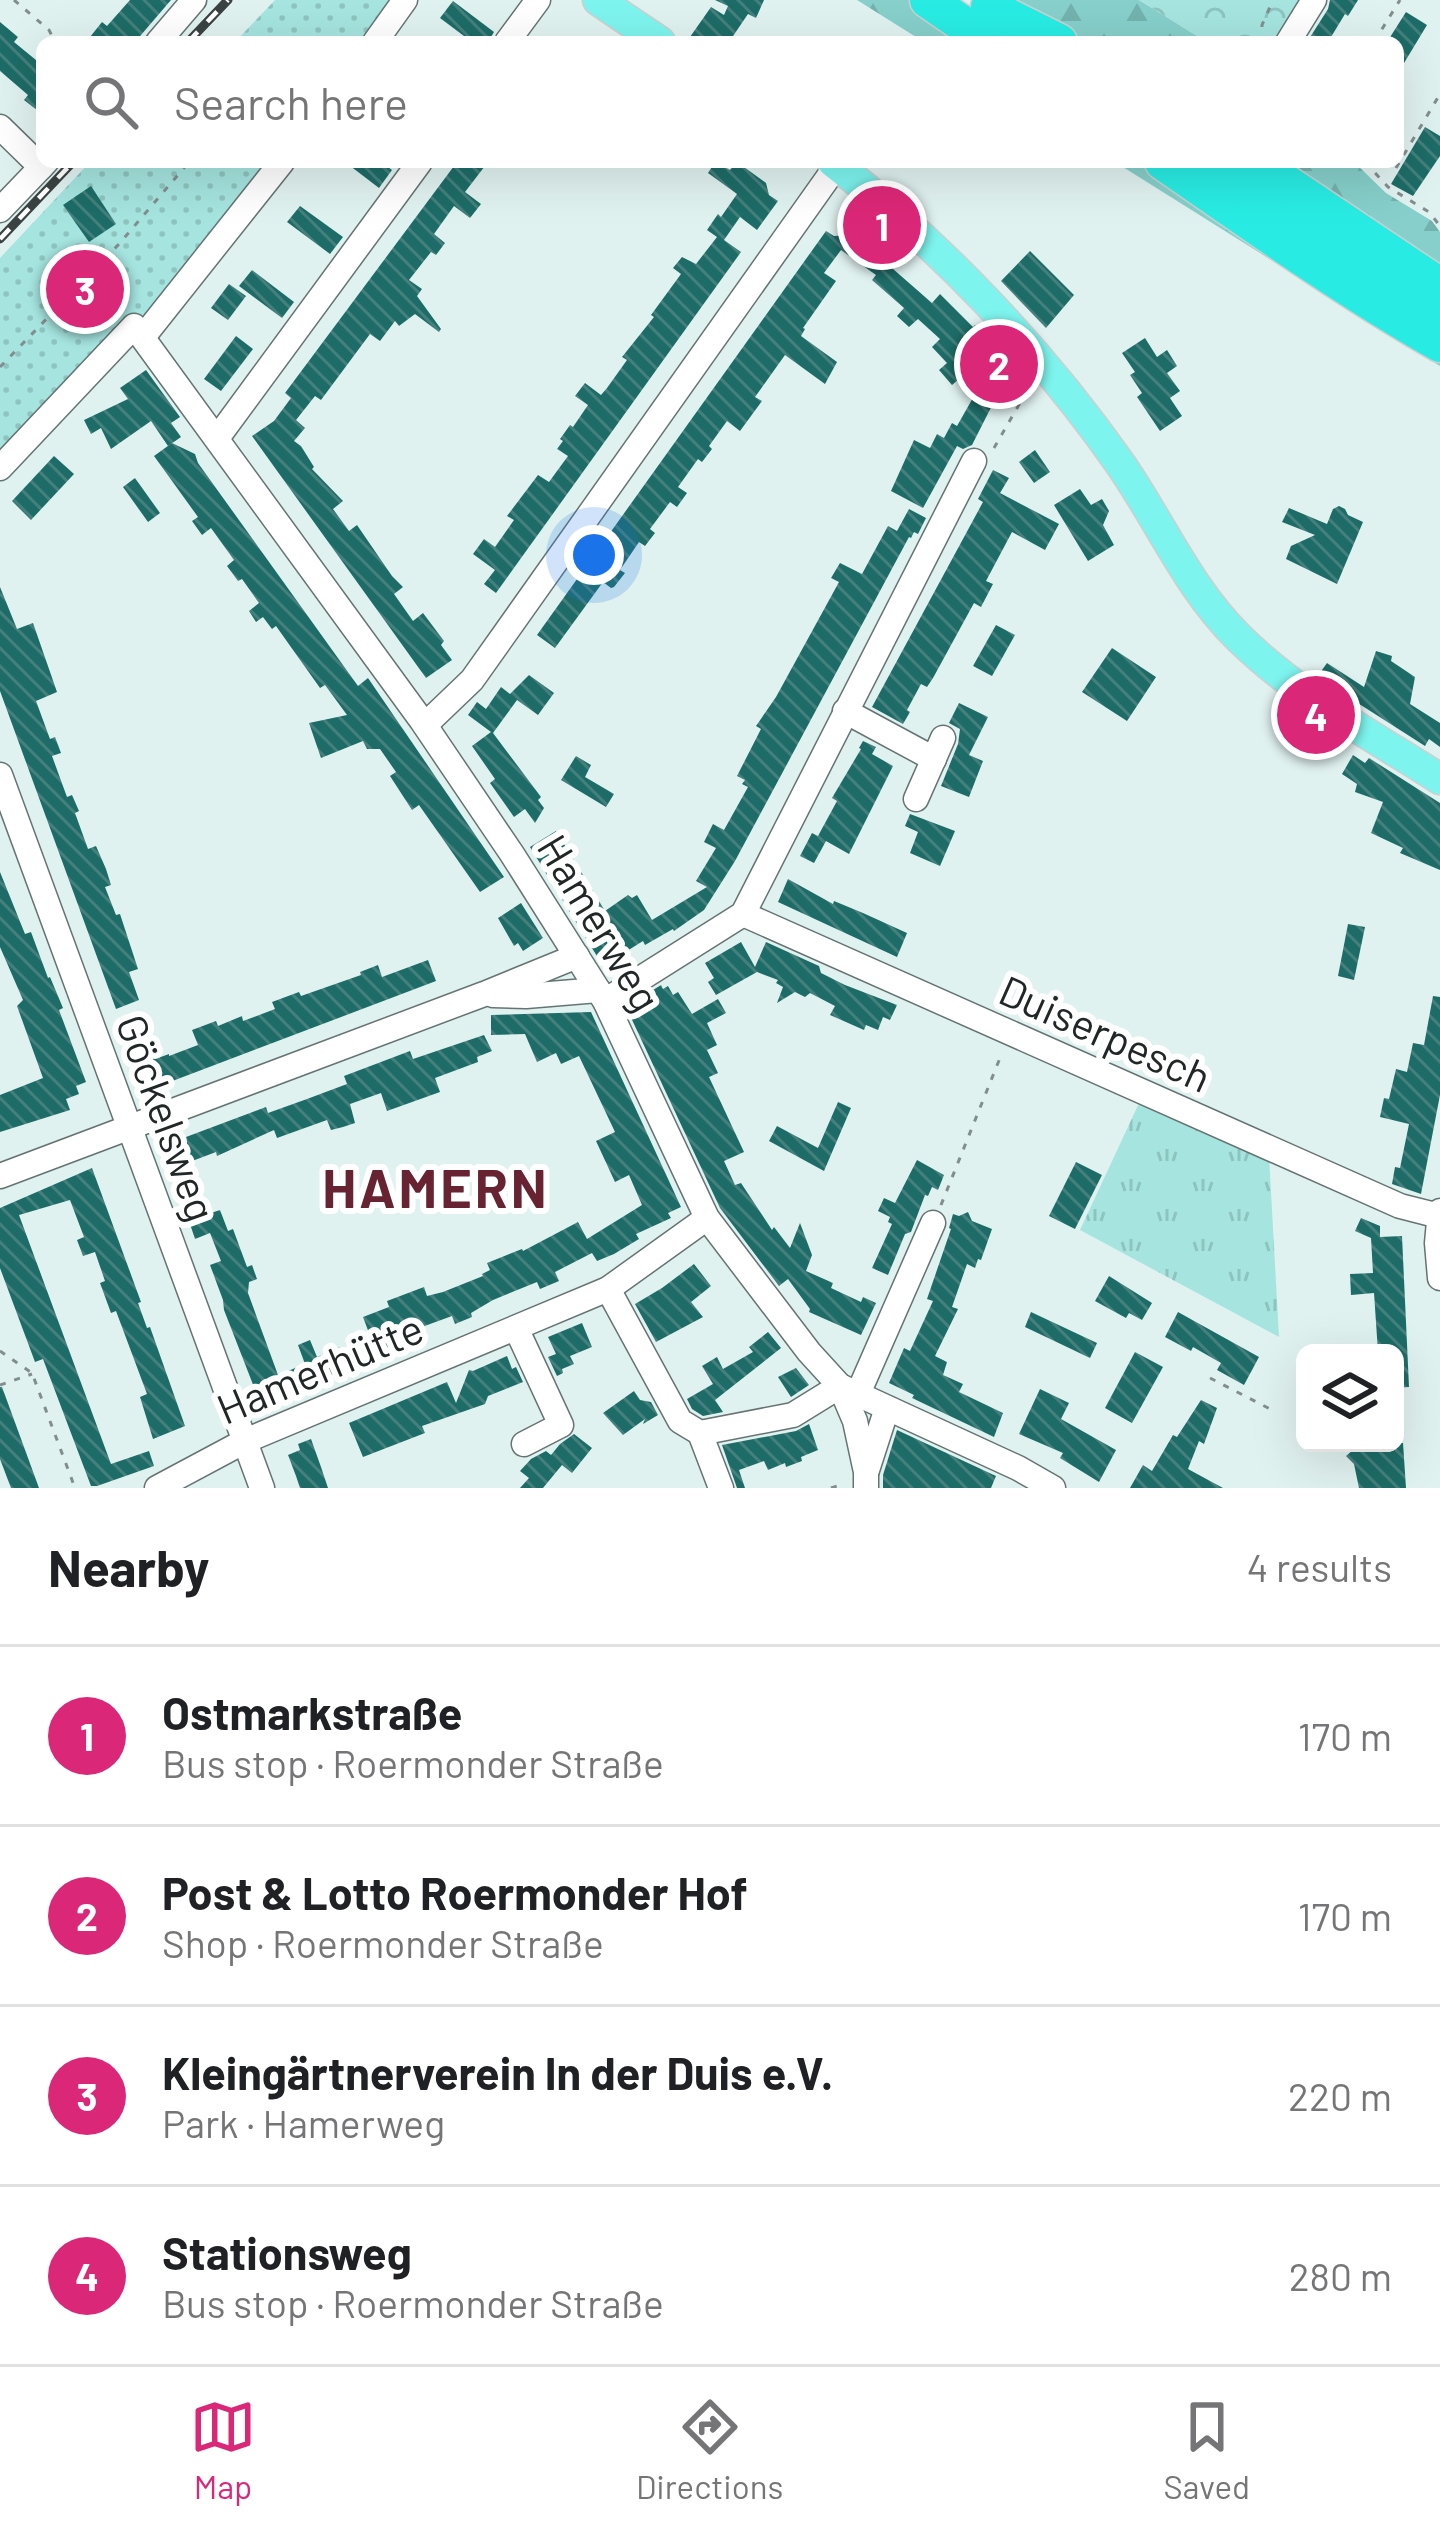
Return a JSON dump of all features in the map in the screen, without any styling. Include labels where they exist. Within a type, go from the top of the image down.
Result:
[{"type":"highway","points":[[928,0],[1042,36]]},
{"type":"highway","points":[[986,16],[1027,36]]},
{"type":"highway","points":[[1172,168],[1298,256],[1440,344]]},
{"type":"highway","points":[[1217,168],[1440,315]]},
{"type":"highway","points":[[1265,168],[1440,286]]},
{"type":"main road","points":[[598,0],[651,36]]},
{"type":"main road","points":[[840,168],[955,269],[1042,363],[1123,468],[1197,589],[1236,635],[1309,695],[1440,779]]},
{"type":"street","points":[[163,36],[194,0]]},
{"type":"street","points":[[379,36],[405,0]]},
{"type":"street","points":[[512,36],[538,0]]},
{"type":"street","points":[[1292,36],[1314,0]]},
{"type":"street","points":[[0,127],[36,158]]},
{"type":"street","points":[[0,210],[41,168]]},
{"type":"street","points":[[0,468],[134,326],[143,338],[277,168]]},
{"type":"street","points":[[218,437],[416,168]]},
{"type":"street","points":[[425,725],[472,680],[832,168]]},
{"type":"street","name":"Hamerweg","points":[[143,338],[425,725],[577,956],[602,996],[707,1218],[809,1352],[849,1391],[866,1480]]},
{"type":"street","points":[[484,994],[602,996],[743,914],[974,461]]},
{"type":"street","points":[[845,711],[939,749],[916,800]]},
{"type":"street","name":"Göckelsweg","points":[[0,775],[262,1488]]},
{"type":"street","name":"Duiserpesch","points":[[743,914],[1400,1206],[1439,1214]]},
{"type":"street","points":[[0,1176],[577,956]]},
{"type":"street","points":[[1439,1214],[1440,1278]]},
{"type":"street","name":"Hamerhütte","points":[[157,1488],[245,1442],[608,1289],[707,1218]]},
{"type":"street","points":[[700,1433],[793,1414],[849,1391],[933,1223]]},
{"type":"street","points":[[608,1289],[680,1420],[700,1433],[721,1488]]},
{"type":"street","points":[[516,1328],[561,1425],[524,1444]]},
{"type":"street","points":[[849,1391],[1053,1488]]},
{"type":"street","name":"Hamerweg","points":[[866,1480],[886,1408]]},
{"type":"path","points":[[14,0],[53,36]]},
{"type":"path","points":[[1262,36],[1273,0]]},
{"type":"path","points":[[1378,36],[1400,0]]},
{"type":"path","points":[[1404,155],[1440,94]]},
{"type":"path","points":[[0,367],[119,244],[184,168]]},
{"type":"path","points":[[1371,168],[1388,187],[1430,212],[1440,226]]},
{"type":"path","points":[[974,461],[988,458],[1042,363]]},
{"type":"path","points":[[933,1223],[1009,1034]]},
{"type":"path","points":[[0,1351],[32,1373],[75,1488]]},
{"type":"path","points":[[0,1385],[32,1373]]},
{"type":"path","points":[[1210,1378],[1272,1410]]},
{"type":"green space","points":[[275,0],[396,0],[368,36],[241,36]]},
{"type":"green space","points":[[857,0],[911,0],[961,36],[914,36]]},
{"type":"green space","points":[[1003,0],[1139,0],[1197,36],[1064,36]]},
{"type":"green space","points":[[1139,0],[1305,0],[1284,36],[1197,36]]},
{"type":"green space","points":[[84,168],[264,168],[145,320],[0,453],[0,258]]},
{"type":"green space","points":[[1125,168],[1153,168],[1440,349],[1440,366]]},
{"type":"green space","points":[[1285,168],[1360,168],[1386,193],[1432,221],[1440,232],[1440,266]]},
{"type":"green space","points":[[1140,1101],[1269,1156],[1279,1337],[1080,1230]]},
{"type":"building","points":[[130,0],[171,0],[140,36],[91,36],[102,22],[107,26]]},
{"type":"building","points":[[715,0],[764,0],[756,18],[748,14],[733,36],[691,36],[711,7],[724,15],[728,6]]},
{"type":"building","points":[[1330,0],[1358,0],[1332,36],[1311,36]]},
{"type":"building","points":[[453,1],[494,32],[492,36],[464,36],[440,18]]},
{"type":"building","points":[[1406,12],[1427,25],[1404,63],[1404,36],[1391,36]]},
{"type":"building","points":[[0,22],[36,60],[36,109],[24,100],[28,95],[0,71]]},
{"type":"building","points":[[1425,127],[1440,136],[1440,156],[1413,196],[1391,184]]},
{"type":"building","points":[[353,168],[392,170],[379,188]]},
{"type":"building","points":[[453,168],[483,168],[465,192],[481,204],[470,218],[454,206],[434,234],[445,243],[436,255],[431,252],[409,280],[422,289],[417,296],[439,332],[415,314],[399,326],[395,321],[380,341],[370,334],[321,400],[315,396],[296,420],[305,428],[294,441],[312,469],[343,501],[333,509],[349,531],[357,525],[403,587],[394,594],[413,621],[423,613],[444,641],[441,645],[452,660],[426,678],[252,436],[274,421],[291,398],[285,393]]},
{"type":"building","points":[[711,168],[745,168],[766,183],[769,195],[778,201],[757,230],[740,217],[724,240],[741,252],[496,593],[484,584],[495,570],[473,554],[484,539],[495,547],[514,520],[507,516],[538,475],[549,482],[568,456],[557,449],[560,439],[588,405],[575,396],[585,383],[601,395],[681,274],[673,268],[682,257],[696,264],[717,237],[707,230],[737,194],[708,173]]},
{"type":"building","points":[[91,186],[116,224],[89,242],[63,205]]},
{"type":"building","points":[[300,206],[343,237],[330,254],[287,222]]},
{"type":"building","points":[[826,231],[834,236],[851,235],[932,303],[940,294],[1012,366],[972,445],[957,446],[923,508],[891,491],[914,440],[930,448],[937,434],[944,438],[952,423],[957,426],[974,396],[959,379],[952,385],[939,370],[947,363],[932,347],[940,339],[918,319],[909,327],[897,316],[904,308],[872,280],[876,275],[841,250],[824,273],[836,281],[801,336],[837,362],[825,384],[785,355],[755,397],[762,401],[740,431],[727,421],[709,446],[712,449],[702,462],[698,459],[678,487],[687,493],[677,507],[670,502],[650,529],[655,533],[645,546],[639,542],[614,587],[603,582],[555,648],[537,635]]},
{"type":"building","points":[[1030,251],[1074,295],[1046,328],[1001,281]]},
{"type":"building","points":[[252,270],[294,302],[282,318],[239,286]]},
{"type":"building","points":[[229,284],[246,296],[228,320],[211,308]]},
{"type":"building","points":[[236,336],[253,349],[221,391],[204,379]]},
{"type":"building","points":[[1145,338],[1157,357],[1167,350],[1177,366],[1167,373],[1180,391],[1170,398],[1182,416],[1160,431],[1137,397],[1142,393],[1130,375],[1135,372],[1122,353]]},
{"type":"building","points":[[146,370],[180,417],[171,423],[181,437],[168,446],[151,421],[111,449],[101,428],[91,434],[84,420],[128,399],[120,388]]},
{"type":"building","points":[[172,443],[195,454],[358,686],[368,678],[504,877],[480,892],[419,805],[412,810],[390,776],[396,772],[380,749],[367,749],[363,741],[321,758],[309,723],[347,715],[325,685],[320,688],[276,626],[272,629],[263,617],[256,622],[249,611],[259,603],[227,566],[234,560],[211,528],[202,535],[192,521],[198,517],[154,456]]},
{"type":"building","points":[[1035,450],[1050,472],[1034,483],[1019,462]]},
{"type":"building","points":[[54,456],[74,474],[31,520],[12,501]]},
{"type":"building","points":[[993,470],[1009,478],[1000,493],[1059,524],[1045,550],[1012,532],[986,581],[993,584],[981,607],[974,603],[933,678],[927,687],[921,684],[903,724],[872,707],[983,502],[978,499]]},
{"type":"building","points":[[135,478],[160,513],[148,522],[123,487]]},
{"type":"building","points":[[1080,489],[1091,505],[1102,499],[1109,511],[1103,525],[1114,545],[1088,561],[1054,505]]},
{"type":"building","points":[[1339,506],[1363,522],[1337,584],[1286,559],[1291,546],[1315,535],[1282,522],[1289,508],[1327,524]]},
{"type":"building","points":[[909,509],[926,518],[918,534],[909,537],[704,910],[674,931],[645,945],[643,941],[603,966],[530,847],[556,831],[605,911],[628,895],[637,895],[652,920],[707,887],[696,881],[716,848],[704,842],[713,824],[724,830],[748,787],[737,776],[761,729],[756,726],[839,582],[831,578],[840,563],[862,574],[888,526],[897,531]]},
{"type":"building","points":[[0,587],[17,629],[33,623],[57,692],[36,701],[50,739],[55,737],[61,753],[52,756],[67,797],[72,795],[79,811],[75,813],[88,849],[96,846],[106,869],[111,885],[105,887],[116,915],[120,914],[138,969],[129,972],[139,1000],[116,1009],[0,691]]},
{"type":"building","points":[[996,625],[1015,635],[992,676],[973,666]]},
{"type":"building","points":[[1112,648],[1156,677],[1127,721],[1082,692]]},
{"type":"building","points":[[1376,651],[1392,656],[1391,661],[1415,677],[1410,704],[1440,723],[1440,747],[1429,739],[1425,746],[1317,677],[1327,663],[1364,687]]},
{"type":"building","points":[[529,675],[554,693],[538,715],[517,700],[493,733],[541,797],[538,800],[544,808],[535,823],[525,809],[514,817],[490,783],[495,779],[472,746],[491,732],[468,715],[477,702],[486,709],[501,687],[510,694]]},
{"type":"building","points":[[959,703],[988,717],[969,755],[983,761],[969,797],[941,786],[958,744],[960,729],[949,723]]},
{"type":"building","points":[[863,741],[876,747],[872,754],[893,766],[849,854],[826,841],[814,863],[800,856],[812,833],[818,836],[837,801],[832,798]]},
{"type":"building","points":[[1353,755],[1365,763],[1369,758],[1440,803],[1440,870],[1400,853],[1403,848],[1371,833],[1383,802],[1355,792],[1357,784],[1342,774]]},
{"type":"building","points":[[576,756],[591,765],[585,777],[614,794],[606,807],[561,780]]},
{"type":"building","points":[[910,814],[955,831],[940,866],[910,853],[918,832],[905,826]]},
{"type":"building","points":[[0,872],[63,1008],[59,1010],[86,1082],[76,1086],[79,1094],[66,1099],[70,1110],[0,1132],[0,1095],[43,1078],[17,1006],[23,1000],[0,947]]},
{"type":"building","points":[[788,879],[833,904],[907,933],[897,957],[778,902]]},
{"type":"building","points":[[521,903],[543,938],[523,951],[518,943],[514,946],[498,918]]},
{"type":"building","points":[[1348,924],[1365,927],[1354,980],[1338,976]]},
{"type":"building","points":[[741,942],[755,967],[766,942],[819,966],[821,973],[845,985],[897,1005],[890,1020],[883,1017],[878,1030],[866,1025],[864,1030],[830,1015],[835,1006],[810,993],[805,997],[795,992],[777,1003],[783,987],[757,972],[716,995],[708,982],[714,978],[705,963]]},
{"type":"building","points":[[428,960],[436,981],[154,1088],[143,1060],[198,1045],[192,1030],[242,1016],[243,1021],[275,1009],[272,1002],[299,992],[301,996],[378,965],[382,977]]},
{"type":"building","points":[[661,985],[663,989],[668,986],[673,995],[678,992],[692,1014],[718,999],[726,1013],[707,1023],[717,1045],[707,1050],[718,1073],[709,1077],[744,1152],[724,1161],[735,1185],[741,1183],[790,1248],[800,1223],[812,1255],[806,1271],[861,1302],[863,1297],[876,1303],[861,1335],[809,1312],[788,1279],[779,1286],[720,1208],[626,1007]]},
{"type":"building","points":[[1433,996],[1440,997],[1440,1095],[1421,1194],[1392,1184],[1409,1124],[1380,1117],[1396,1069],[1407,1072],[1413,1043],[1424,1045]]},
{"type":"building","points":[[591,1012],[681,1207],[668,1213],[671,1218],[636,1234],[639,1239],[614,1254],[597,1261],[592,1253],[555,1272],[559,1281],[540,1289],[537,1282],[493,1300],[455,1324],[452,1316],[400,1335],[402,1339],[388,1344],[391,1350],[261,1405],[210,1265],[221,1261],[210,1233],[195,1239],[186,1212],[207,1204],[211,1213],[220,1210],[228,1231],[233,1229],[247,1267],[252,1265],[257,1279],[249,1282],[248,1293],[278,1375],[305,1364],[298,1345],[310,1340],[317,1357],[372,1341],[363,1317],[389,1307],[387,1301],[424,1287],[427,1296],[443,1292],[483,1276],[490,1270],[487,1263],[523,1251],[578,1222],[587,1239],[642,1205],[629,1175],[615,1182],[596,1141],[615,1132],[579,1056],[561,1064],[556,1053],[537,1062],[525,1034],[491,1035],[491,1015]]},
{"type":"building","points":[[484,1035],[492,1051],[477,1057],[478,1062],[435,1078],[440,1092],[387,1111],[381,1093],[350,1104],[355,1123],[331,1130],[327,1120],[277,1138],[274,1130],[217,1156],[216,1152],[179,1166],[170,1143],[266,1107],[268,1113],[347,1084],[344,1076],[410,1051],[413,1059]]},
{"type":"building","points":[[838,1102],[851,1108],[824,1171],[769,1141],[777,1126],[818,1148]]},
{"type":"building","points":[[917,1160],[944,1175],[938,1190],[932,1187],[925,1195],[888,1275],[872,1268],[892,1224],[890,1217],[878,1211],[884,1198],[895,1203]]},
{"type":"building","points":[[1076,1162],[1102,1175],[1075,1229],[1049,1216]]},
{"type":"building","points":[[92,1168],[185,1426],[153,1439],[140,1397],[147,1394],[116,1311],[111,1313],[100,1283],[105,1281],[95,1252],[83,1256],[77,1240],[84,1237],[70,1200],[19,1215],[111,1464],[149,1451],[154,1466],[97,1486],[91,1486],[43,1359],[35,1362],[0,1268],[0,1208]]},
{"type":"building","points":[[968,1212],[972,1221],[992,1229],[981,1260],[975,1268],[967,1264],[952,1307],[958,1309],[935,1356],[947,1362],[943,1375],[963,1384],[959,1392],[1003,1413],[994,1437],[889,1383],[933,1301],[927,1299],[953,1214]]},
{"type":"building","points":[[1361,1218],[1380,1226],[1380,1237],[1402,1236],[1409,1387],[1404,1387],[1404,1344],[1377,1344],[1374,1293],[1351,1295],[1350,1274],[1373,1273],[1371,1238],[1355,1231]]},
{"type":"building","points":[[694,1264],[711,1286],[691,1302],[703,1317],[656,1342],[635,1304]]},
{"type":"building","points":[[1109,1276],[1152,1303],[1142,1320],[1129,1313],[1126,1318],[1095,1301]]},
{"type":"building","points":[[1031,1312],[1097,1343],[1090,1358],[1025,1327]]},
{"type":"building","points":[[1178,1312],[1259,1357],[1244,1385],[1217,1370],[1221,1363],[1165,1337]]},
{"type":"building","points":[[582,1323],[592,1347],[570,1356],[574,1364],[557,1376],[548,1357],[556,1354],[548,1337]]},
{"type":"building","points":[[768,1332],[781,1348],[715,1400],[723,1412],[703,1416],[692,1409],[687,1399],[713,1384],[702,1366],[717,1357],[723,1369],[753,1352],[749,1347]]},
{"type":"building","points":[[1135,1352],[1163,1367],[1132,1423],[1105,1408]]},
{"type":"building","points":[[507,1356],[523,1382],[488,1396],[485,1404],[422,1426],[425,1433],[363,1457],[349,1423],[447,1382],[456,1403],[469,1370]]},
{"type":"building","points":[[796,1368],[809,1385],[791,1397],[778,1377]]},
{"type":"building","points":[[0,1387],[39,1488],[11,1488],[0,1459]]},
{"type":"building","points":[[1040,1389],[1069,1403],[1061,1419],[1116,1450],[1099,1482],[1060,1458],[1063,1453],[1019,1434]]},
{"type":"building","points":[[634,1391],[640,1400],[651,1402],[658,1415],[623,1435],[603,1413]]},
{"type":"building","points":[[1201,1400],[1217,1408],[1204,1444],[1199,1441],[1188,1469],[1223,1488],[1130,1488],[1143,1465],[1152,1471]]},
{"type":"building","points":[[809,1424],[818,1450],[786,1467],[785,1463],[768,1470],[764,1461],[739,1470],[745,1488],[737,1488],[722,1445],[796,1431]]},
{"type":"building","points":[[897,1430],[996,1476],[991,1488],[883,1488]]},
{"type":"building","points":[[574,1434],[592,1448],[572,1473],[562,1465],[543,1488],[520,1488],[529,1478],[520,1471],[531,1459],[546,1451],[551,1455]]},
{"type":"building","points":[[311,1439],[328,1488],[300,1488],[288,1455]]},
{"type":"building","points":[[1351,1452],[1404,1452],[1406,1488],[1359,1488],[1354,1464],[1346,1456]]},
{"type":"railway","points":[[194,36],[228,0]]},
{"type":"railway","points":[[0,239],[67,168]]},
{"type":"place","name":"Ostmarkstraße","points":[[882,225]]},
{"type":"place","name":"Kleingärtnerverein In der Duis e.V.","points":[[85,289]]},
{"type":"place","name":"Post & Lotto Roermonder Hof","points":[[999,364]]},
{"type":"place","name":"Stationsweg","points":[[1316,715]]},
{"type":"district","name":"HAMERN","points":[[436,1189]]}]
